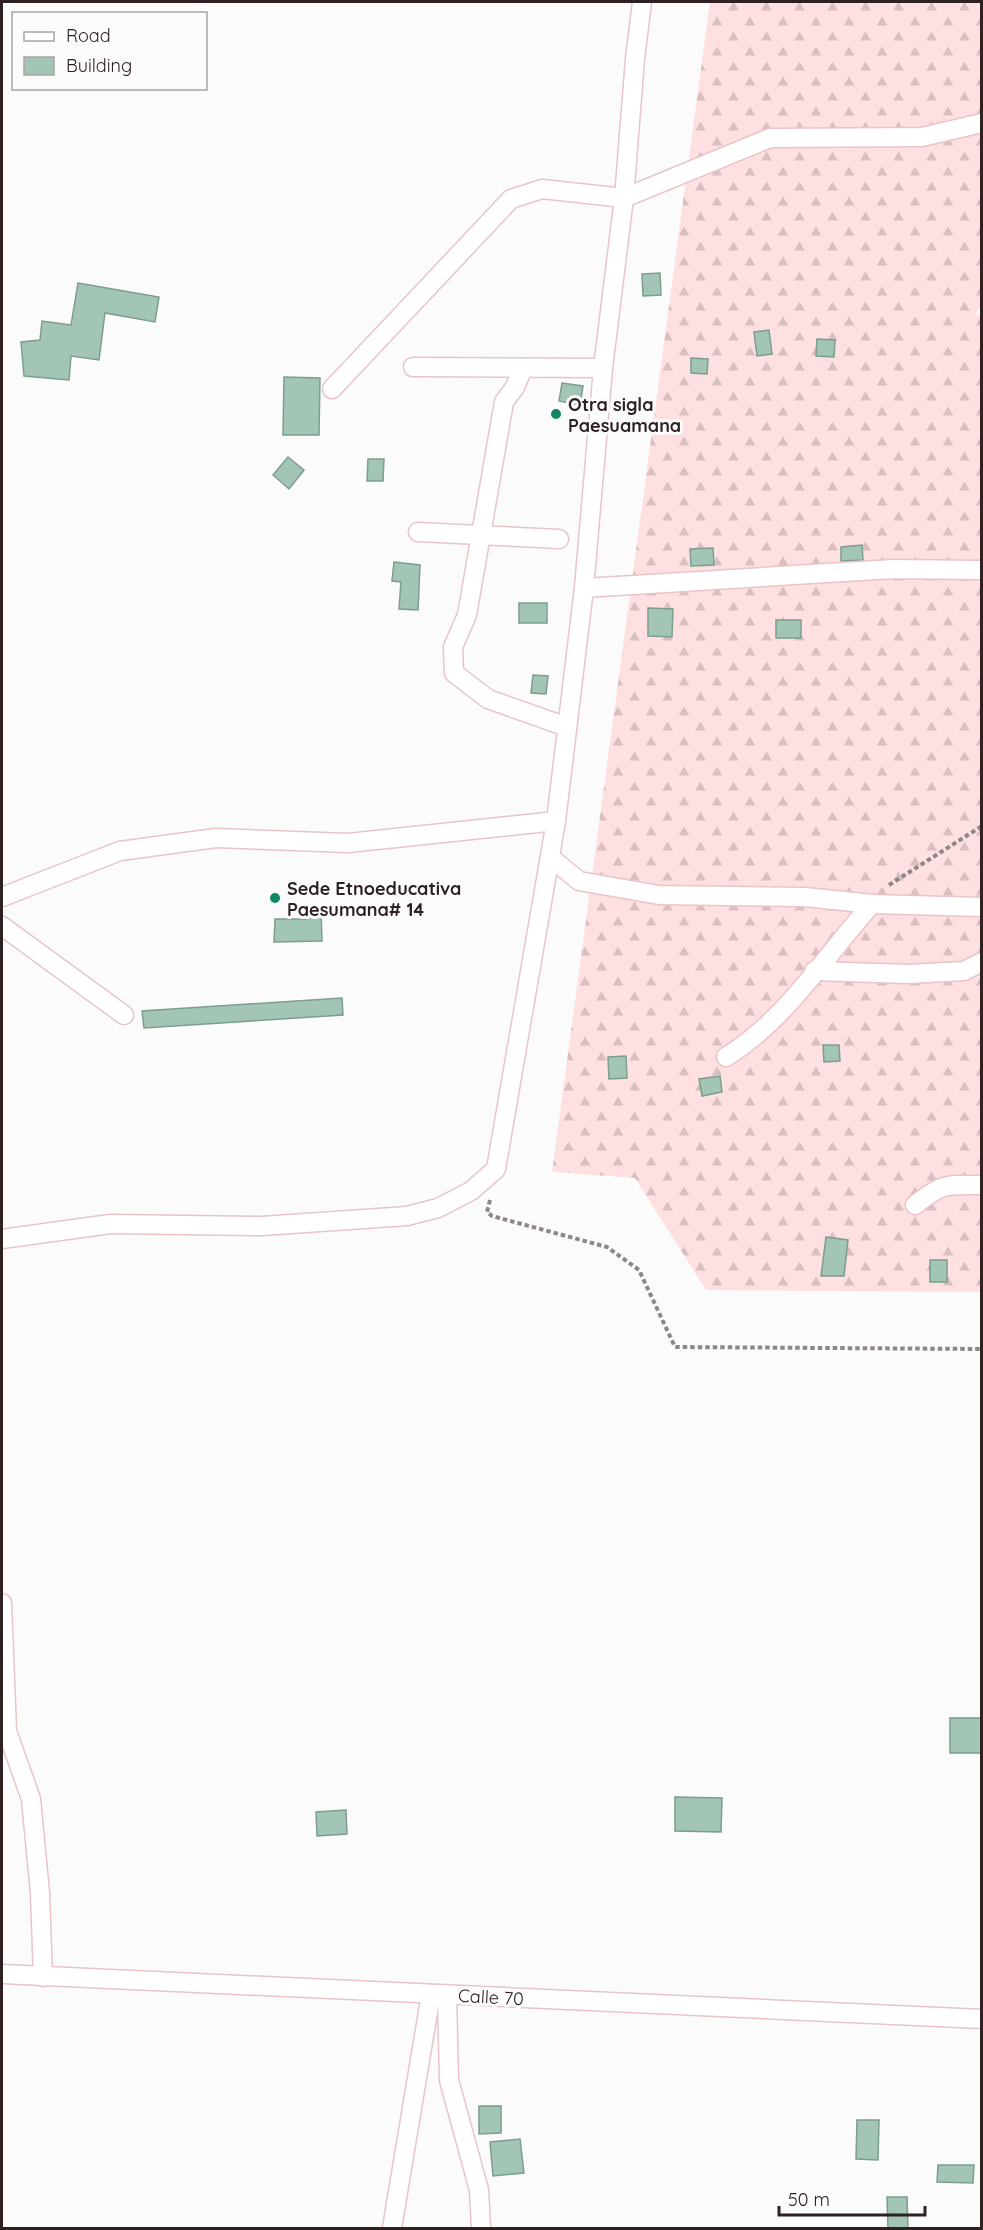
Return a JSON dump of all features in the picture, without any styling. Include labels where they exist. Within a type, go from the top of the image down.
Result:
[{"type":"street","points":[[2,1239],[110,1224],[262,1226],[407,1216],[438,1208],[471,1191],[496,1169],[556,821],[584,588],[603,368],[624,198],[642,2]]},
{"type":"street","points":[[332,389],[511,199],[542,189],[624,198],[770,138],[922,137],[981,123]]},
{"type":"street","points":[[413,367],[603,368]]},
{"type":"street","points":[[523,368],[515,387],[504,402],[467,615],[453,647],[454,673],[488,699],[567,728]]},
{"type":"street","points":[[418,532],[559,539]]},
{"type":"street","points":[[584,588],[893,569],[981,570]]},
{"type":"street","points":[[2,897],[120,851],[216,838],[348,843],[556,821]]},
{"type":"street","points":[[550,857],[579,881],[659,895],[806,897],[872,904],[981,907]]},
{"type":"street","points":[[726,1057],[791,1002],[814,971],[872,904]]},
{"type":"street","points":[[2,926],[124,1015]]},
{"type":"street","points":[[814,971],[909,974],[964,971],[981,962]]},
{"type":"street","points":[[915,1205],[935,1189],[947,1185],[981,1185]]},
{"type":"street","points":[[2,1603],[7,1731],[31,1799],[40,1893],[43,1977]]},
{"type":"street","name":"Calle 70","points":[[2,1974],[981,2019]]},
{"type":"street","points":[[392,2229],[440,1995]]},
{"type":"street","points":[[440,1995],[449,2080],[479,2190],[481,2229]]},
{"type":"path","points":[[872,904],[886,888],[981,826]]},
{"type":"path","points":[[496,1169],[487,1212],[492,1216],[607,1247],[631,1264],[639,1270],[675,1347],[981,1348]]},
{"type":"green space","points":[[710,2],[981,2],[982,306],[975,314],[982,317],[981,1292],[706,1290],[635,1178],[552,1172]]},
{"type":"building","points":[[660,273],[661,295],[643,296],[642,274]]},
{"type":"building","points":[[78,283],[159,297],[155,322],[105,313],[99,360],[71,356],[69,380],[24,376],[21,342],[40,340],[42,321],[71,325]]},
{"type":"building","points":[[769,330],[772,354],[757,356],[754,332]]},
{"type":"building","points":[[817,339],[835,340],[834,357],[816,356]]},
{"type":"building","points":[[691,358],[708,359],[707,374],[691,373]]},
{"type":"building","points":[[284,377],[320,378],[319,435],[283,435]]},
{"type":"building","points":[[562,383],[583,386],[580,405],[559,401]]},
{"type":"building","points":[[288,457],[304,470],[289,489],[273,475]]},
{"type":"building","points":[[368,459],[384,459],[383,481],[367,481]]},
{"type":"building","points":[[862,545],[863,560],[841,561],[841,547]]},
{"type":"building","points":[[713,548],[714,565],[691,566],[690,549]]},
{"type":"building","points":[[394,562],[420,565],[418,610],[399,609],[401,582],[392,581]]},
{"type":"building","points":[[519,603],[547,603],[547,623],[519,623]]},
{"type":"building","points":[[648,608],[673,609],[672,637],[648,636]]},
{"type":"building","points":[[776,620],[801,620],[801,638],[776,638]]},
{"type":"building","points":[[533,675],[548,676],[546,694],[531,693]]},
{"type":"building","points":[[306,912],[321,912],[322,941],[274,942],[275,919],[306,919]]},
{"type":"building","points":[[342,998],[343,1015],[144,1028],[142,1011]]},
{"type":"building","points":[[823,1045],[839,1045],[840,1061],[824,1062]]},
{"type":"building","points":[[626,1056],[627,1078],[609,1079],[608,1057]]},
{"type":"building","points":[[720,1076],[722,1092],[702,1096],[699,1079]]},
{"type":"building","points":[[826,1237],[848,1240],[844,1276],[821,1276]]},
{"type":"building","points":[[930,1260],[947,1260],[947,1282],[930,1282]]},
{"type":"building","points":[[950,1718],[981,1718],[981,1753],[950,1753]]},
{"type":"building","points":[[675,1797],[722,1798],[721,1832],[675,1831]]},
{"type":"building","points":[[346,1810],[347,1834],[317,1836],[316,1812]]},
{"type":"building","points":[[479,2106],[501,2106],[501,2133],[479,2134]]},
{"type":"building","points":[[857,2120],[879,2120],[878,2160],[856,2159]]},
{"type":"building","points":[[520,2139],[524,2173],[493,2176],[490,2142]]},
{"type":"building","points":[[938,2165],[974,2165],[973,2183],[937,2182]]},
{"type":"building","points":[[887,2197],[907,2197],[908,2229],[888,2229]]},
{"type":"place","name":"Otra sigla Paesuamana","points":[[556,414]]},
{"type":"place","name":"Sede Etnoeducativa Paesumana# 14","points":[[275,898]]}]
